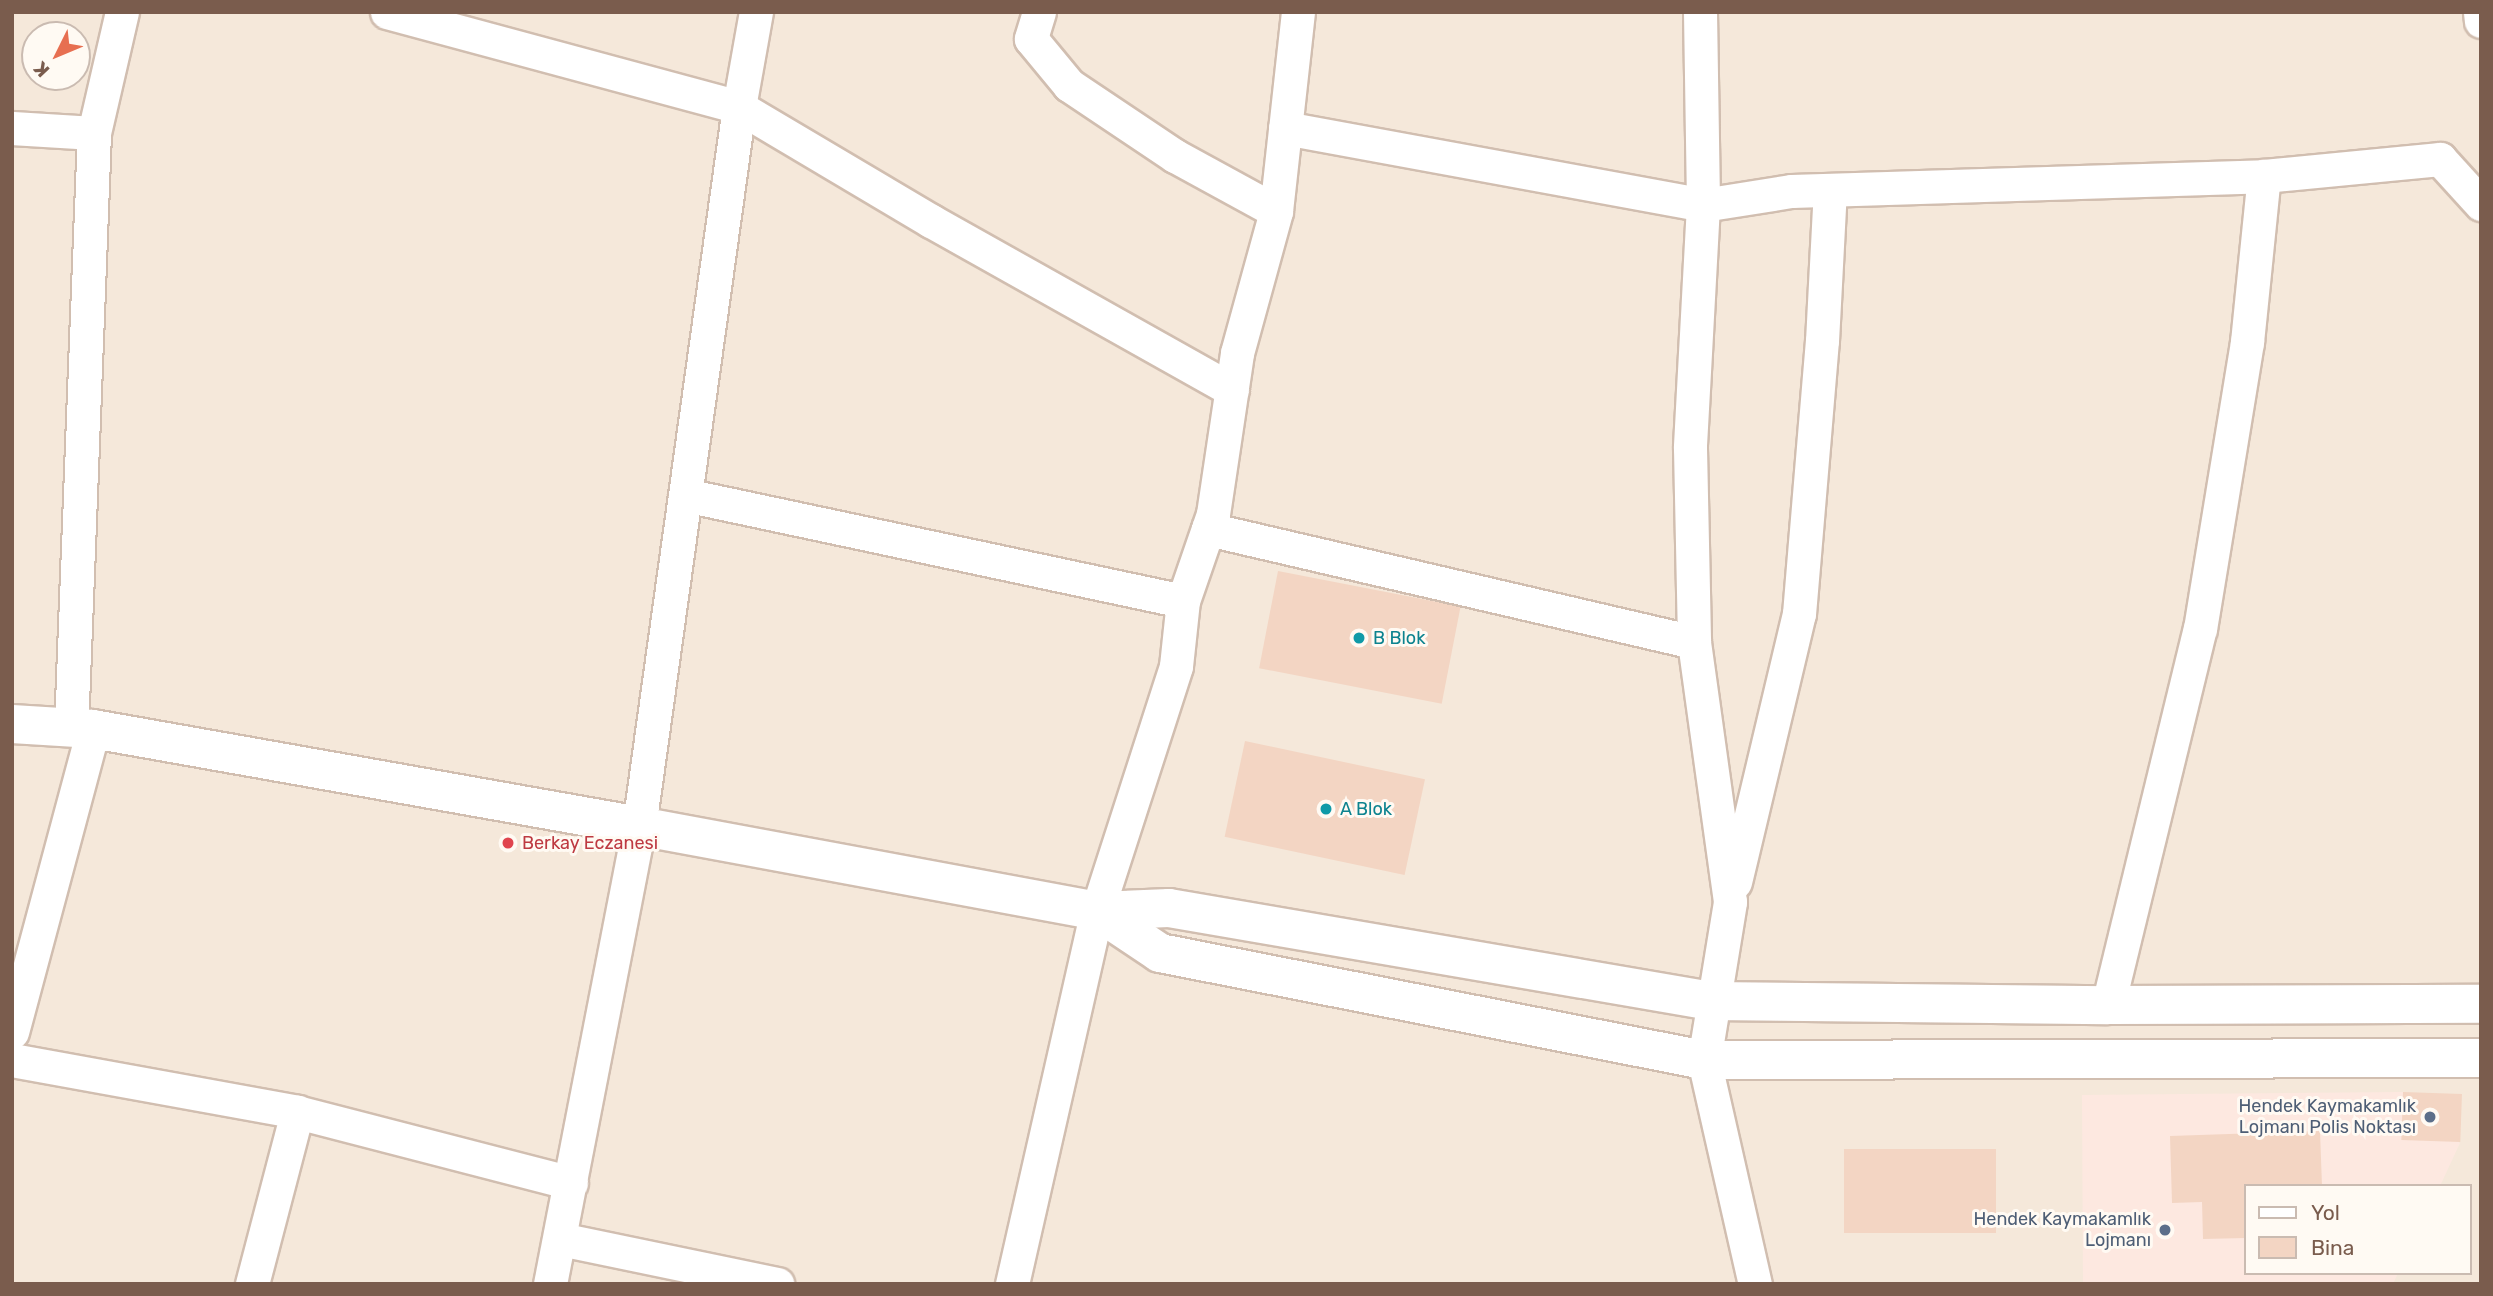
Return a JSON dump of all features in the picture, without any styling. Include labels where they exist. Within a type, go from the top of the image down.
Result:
[{"type":"main road","points":[[12,724],[82,729],[639,825],[1097,911],[1169,908],[1711,1001],[2108,1005],[2481,1004]]},
{"type":"main road","points":[[1097,911],[1160,953],[1704,1060],[2481,1058]]},
{"type":"street","points":[[12,1032],[82,729],[94,133],[122,12]]},
{"type":"street","points":[[387,12],[739,107],[931,221],[1232,390]]},
{"type":"street","points":[[550,1284],[639,825],[739,107],[755,12]]},
{"type":"street","points":[[1038,12],[1031,39],[1069,85],[1175,156],[1276,211]]},
{"type":"street","points":[[1012,1284],[1097,911],[1176,666],[1183,601],[1213,514],[1237,353],[1276,211],[1298,12]]},
{"type":"street","points":[[1700,12],[1703,205],[1690,448],[1694,642],[1730,902]]},
{"type":"street","points":[[2480,12],[2481,21]]},
{"type":"street","points":[[12,128],[94,133]]},
{"type":"street","points":[[1285,128],[1703,205],[1791,191],[2264,176],[2440,159],[2481,204]]},
{"type":"street","points":[[2108,1005],[2200,629],[2247,342],[2264,176]]},
{"type":"street","points":[[1755,1284],[1704,1060],[1711,1001],[1730,902],[1799,614],[1822,341],[1830,190]]},
{"type":"street","points":[[685,495],[1183,601]]},
{"type":"street","points":[[1208,529],[1694,642]]},
{"type":"street","points":[[12,1060],[297,1112],[571,1182]]},
{"type":"street","points":[[252,1284],[297,1112]]},
{"type":"street","points":[[560,1239],[777,1284]]},
{"type":"shaded area","points":[[12,12],[2481,12],[2481,1284],[12,1284]]},
{"type":"shaded area","name":"Hendek Kaymakamlık Lojmanı","points":[[2403,1092],[2460,1143],[2441,1184],[2244,1184],[2244,1275],[2397,1275],[2393,1284],[2083,1284],[2082,1095]]},
{"type":"building","name":"B Blok","points":[[1278,571],[1461,606],[1442,704],[1259,668]]},
{"type":"building","name":"A Blok","points":[[1245,741],[1425,779],[1405,875],[1225,837]]},
{"type":"building","name":"Hendek Kaymakamlık Lojmanı Polis Noktası","points":[[2403,1092],[2462,1094],[2460,1142],[2401,1140]]},
{"type":"building","name":"Hendek Kaymakamlık Lojmanı","points":[[2320,1131],[2322,1184],[2244,1184],[2244,1238],[2203,1239],[2202,1202],[2172,1203],[2170,1136]]},
{"type":"building","points":[[1844,1149],[1996,1149],[1996,1233],[1844,1233]]},
{"type":"place","name":"B Blok","points":[[1359,638]]},
{"type":"place","name":"A Blok","points":[[1326,809]]},
{"type":"place","name":"Berkay Eczanesi","points":[[508,843]]},
{"type":"place","name":"Hendek Kaymakamlık Lojmanı Polis Noktası","points":[[2430,1117]]},
{"type":"place","name":"Hendek Kaymakamlık Lojmanı","points":[[2165,1230]]}]
